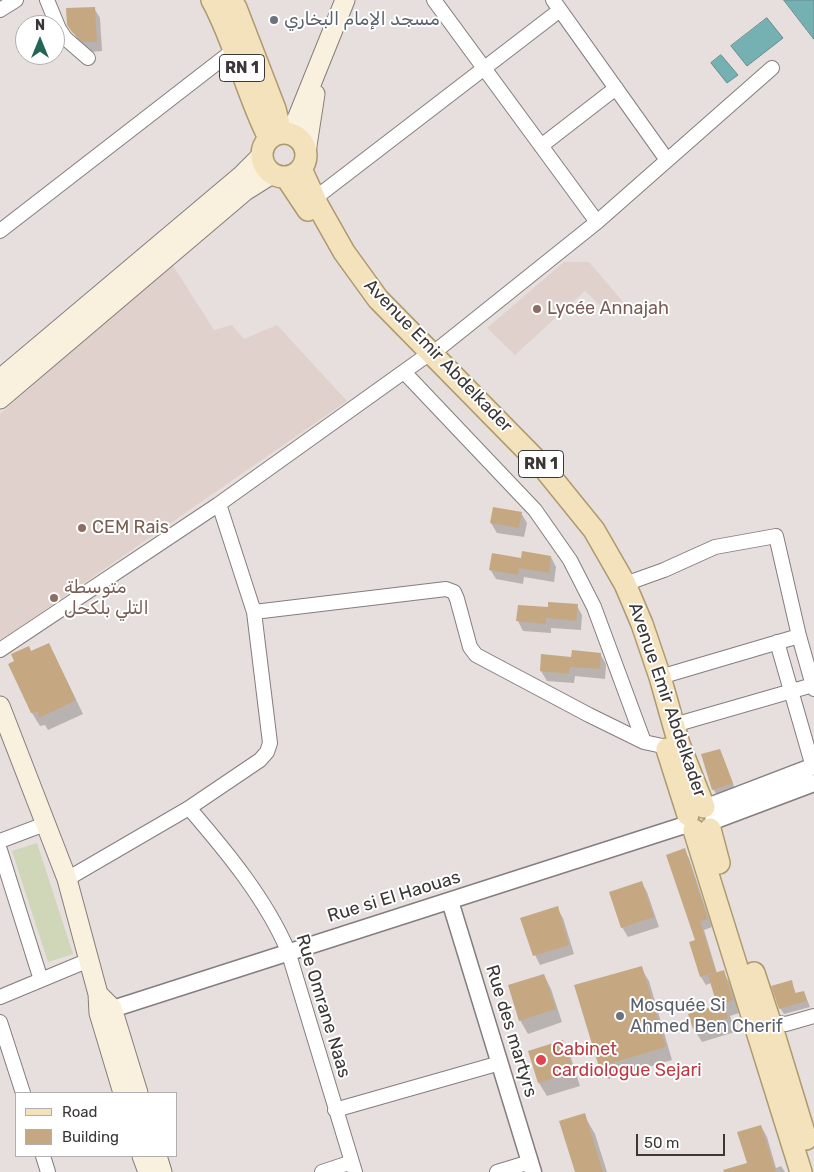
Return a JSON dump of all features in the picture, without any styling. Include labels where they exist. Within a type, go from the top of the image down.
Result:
[{"type":"main road","name":"RN 1","points":[[212,0],[235,49],[261,122],[283,154]]},
{"type":"main road","points":[[0,399],[245,191],[283,154],[345,0]]},
{"type":"main road","name":"RN 1","points":[[238,3],[275,109],[283,154]]},
{"type":"main road","points":[[0,379],[242,175],[283,154],[319,66]]},
{"type":"main road","name":"Avenue Emir Abdelkader","points":[[283,154],[314,199],[344,252],[378,299],[563,509],[585,538],[614,589],[647,679],[673,739],[721,870],[769,1029],[814,1166]]},
{"type":"main road","name":"Avenue Emir Abdelkader","points":[[283,154],[342,267],[382,315],[507,428],[543,467],[594,530],[625,584],[660,676],[673,739]]},
{"type":"main road","points":[[0,706],[66,879],[98,994],[138,1092]]},
{"type":"main road","points":[[105,1011],[123,1092]]},
{"type":"main road","name":"Avenue Emir Abdelkader","points":[[769,1029],[801,1172]]},
{"type":"main road","points":[[142,1157],[148,1172]]},
{"type":"main road","points":[[157,1157],[162,1172]]},
{"type":"street","points":[[0,10],[16,0]]},
{"type":"street","points":[[47,0],[59,29],[65,38],[88,58]]},
{"type":"street","points":[[434,0],[597,222]]},
{"type":"street","points":[[314,199],[484,68],[557,5],[667,160]]},
{"type":"street","points":[[0,231],[235,49]]},
{"type":"street","points":[[0,650],[219,504],[427,356],[597,222],[772,68]]},
{"type":"street","points":[[541,146],[616,88]]},
{"type":"street","points":[[404,372],[535,510],[570,560],[594,608],[644,742]]},
{"type":"street","points":[[66,879],[189,808],[260,760],[267,752],[270,743],[254,612],[219,504]]},
{"type":"street","points":[[254,612],[446,589],[454,592],[470,647],[476,655],[589,716],[644,742],[673,739],[791,692],[814,687],[776,536],[715,547],[664,570],[625,584]]},
{"type":"street","points":[[660,676],[800,636]]},
{"type":"street","points":[[777,642],[814,771]]},
{"type":"street","name":"Rue si El Haouas","points":[[105,1011],[701,819],[814,771]]},
{"type":"street","name":"Rue Omrane Naas","points":[[189,808],[218,842],[278,928],[288,951],[353,1167]]},
{"type":"street","points":[[0,841],[45,824]]},
{"type":"street","points":[[0,850],[40,980]]},
{"type":"street","name":"Rue des martyrs","points":[[450,901],[532,1167]]},
{"type":"street","points":[[0,997],[89,960]]},
{"type":"street","points":[[769,1029],[814,1016]]},
{"type":"street","points":[[0,1022],[23,1092]]},
{"type":"street","points":[[336,1110],[500,1062]]},
{"type":"street","points":[[43,1157],[48,1172]]},
{"type":"street","points":[[322,1172],[353,1167]]},
{"type":"street","points":[[497,1172],[532,1167]]},
{"type":"shaded area","name":"Lycée Annajah","points":[[564,262],[589,262],[624,303],[610,315],[585,291],[515,355],[487,328]]},
{"type":"shaded area","name":"CEM Rais","points":[[172,264],[214,330],[232,325],[244,339],[277,325],[347,401],[0,641],[0,414]]},
{"type":"green space","points":[[37,843],[73,954],[48,962],[12,851]]},
{"type":"water","points":[[784,0],[814,0],[814,39]]},
{"type":"water","points":[[767,18],[783,38],[747,66],[731,46]]},
{"type":"water","points":[[721,55],[738,75],[727,83],[711,63]]},
{"type":"building","points":[[95,7],[97,42],[83,42],[67,25],[66,8]]},
{"type":"building","points":[[493,507],[522,512],[519,528],[490,523]]},
{"type":"building","points":[[522,551],[551,556],[549,573],[519,568],[518,575],[489,570],[492,553],[521,558]]},
{"type":"building","points":[[548,602],[578,604],[576,621],[546,618],[546,624],[516,621],[518,605],[548,607]]},
{"type":"building","points":[[49,643],[76,700],[39,718],[38,712],[31,713],[8,664],[14,661],[11,654],[29,646],[31,651]]},
{"type":"building","points":[[572,650],[601,653],[600,669],[570,667],[569,674],[540,671],[541,654],[571,657]]},
{"type":"building","points":[[720,749],[733,783],[712,790],[701,754]]},
{"type":"building","points":[[685,848],[708,919],[700,921],[716,972],[700,977],[689,942],[695,940],[666,855]]},
{"type":"building","points":[[642,881],[654,917],[621,928],[609,892]]},
{"type":"building","points":[[558,906],[569,945],[533,956],[520,918]]},
{"type":"building","name":"Mosquée Si Ahmed Ben Cherif","points":[[642,966],[666,1047],[599,1067],[574,985]]},
{"type":"building","points":[[724,970],[733,1000],[717,1005],[708,975]]},
{"type":"building","points":[[544,974],[556,1009],[519,1021],[508,985]]},
{"type":"building","points":[[792,980],[795,993],[804,991],[807,1001],[779,1009],[771,986]]},
{"type":"building","points":[[724,1003],[728,1018],[693,1029],[688,1014]]},
{"type":"building","points":[[563,1040],[574,1072],[538,1083],[528,1051]]},
{"type":"building","points":[[585,1113],[603,1172],[575,1172],[559,1121]]},
{"type":"building","points":[[761,1125],[776,1172],[724,1172],[723,1170],[747,1163],[737,1132]]},
{"type":"place","name":"مسجد الإمام البخاري","points":[[274,20]]},
{"type":"place","name":"Lycée Annajah","points":[[537,309]]},
{"type":"place","name":"CEM Rais","points":[[82,528]]},
{"type":"place","name":"متوسطة التلي بلكحل","points":[[54,598]]},
{"type":"place","name":"Mosquée Si Ahmed Ben Cherif","points":[[620,1016]]},
{"type":"place","name":"Cabinet cardiologue Sejari","points":[[541,1060]]}]
